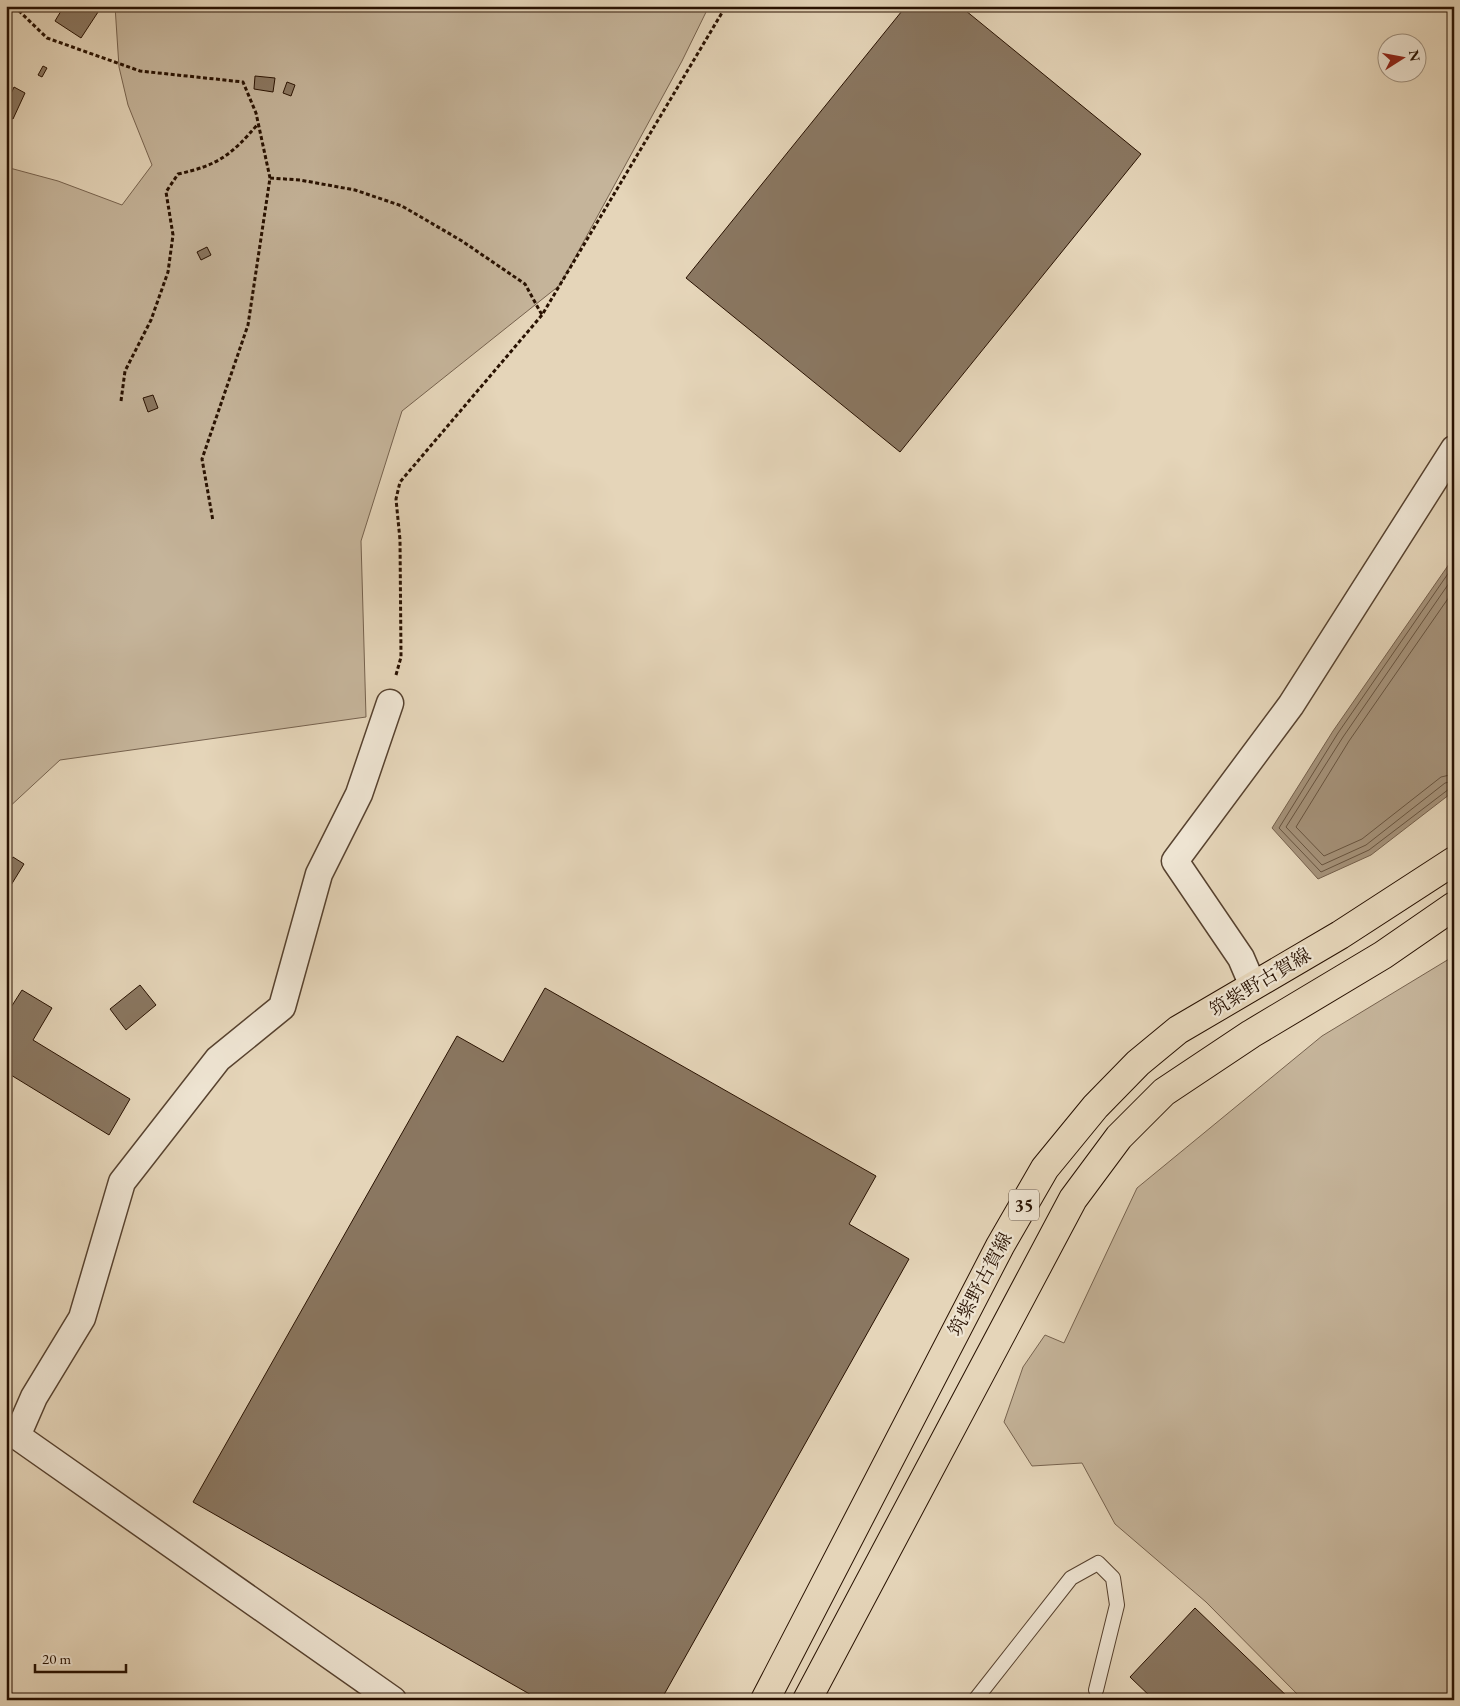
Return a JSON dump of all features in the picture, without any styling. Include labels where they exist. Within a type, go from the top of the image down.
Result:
[{"type":"main road","name":"筑紫野古賀線","points":[[764,1700],[959,1323],[1045,1168],[1095,1107],[1138,1064],[1178,1030],[1357,924],[1454,860]]},
{"type":"main road","name":"35","points":[[807,1700],[1073,1198],[1119,1137],[1164,1092],[1251,1034],[1383,955],[1454,906]]},
{"type":"street","points":[[1254,986],[1241,958],[1175,861],[1291,705],[1454,449]]},
{"type":"street","points":[[390,703],[359,794],[319,874],[282,1007],[218,1059],[122,1182],[82,1318],[12,1435],[394,1700]]},
{"type":"lane","points":[[975,1700],[1071,1578],[1098,1563],[1113,1578],[1116,1605],[1096,1690]]},
{"type":"path","points":[[14,6],[47,38],[140,71],[243,82],[258,124],[270,178],[248,325],[202,459],[213,521]]},
{"type":"path","points":[[390,703],[400,657],[400,540],[396,499],[400,482],[542,315],[726,6]]},
{"type":"path","points":[[121,401],[125,371],[151,320],[168,272],[174,235],[166,192],[178,174],[208,166],[234,151],[258,124]]},
{"type":"path","points":[[270,178],[300,180],[355,190],[402,206],[462,241],[525,284],[542,315]]},
{"type":"shaded area","points":[[115,6],[709,6],[682,61],[560,285],[402,411],[361,541],[366,717],[60,760],[6,810],[6,167],[58,181],[122,205],[152,165],[128,105],[119,67]]},
{"type":"shaded area","points":[[1454,956],[1454,1700],[1303,1700],[1206,1602],[1115,1524],[1082,1463],[1032,1466],[1004,1422],[1023,1367],[1045,1335],[1064,1343],[1137,1188],[1322,1036]]},
{"type":"water","points":[[1454,557],[1454,791],[1371,855],[1318,879],[1272,828],[1333,731]]},
{"type":"building","points":[[64,6],[102,6],[81,38],[55,21]]},
{"type":"building","points":[[906,6],[960,6],[1141,154],[900,452],[686,278]]},
{"type":"building","points":[[43,66],[47,68],[42,77],[38,75]]},
{"type":"building","points":[[255,76],[275,78],[273,92],[254,89]]},
{"type":"building","points":[[287,82],[295,85],[291,96],[283,93]]},
{"type":"building","points":[[14,87],[25,93],[13,119],[6,116],[6,104]]},
{"type":"building","points":[[207,247],[211,255],[201,260],[197,252]]},
{"type":"building","points":[[153,395],[158,408],[148,412],[143,398]]},
{"type":"building","points":[[13,857],[24,864],[8,890],[6,868]]},
{"type":"building","points":[[140,985],[156,1005],[126,1030],[110,1009]]},
{"type":"building","points":[[545,988],[876,1176],[849,1224],[909,1259],[661,1700],[540,1700],[193,1502],[457,1036],[503,1062]]},
{"type":"building","points":[[22,990],[52,1008],[33,1040],[130,1099],[109,1135],[6,1072],[6,1015]]},
{"type":"building","points":[[1195,1608],[1291,1700],[1154,1700],[1130,1677]]}]
